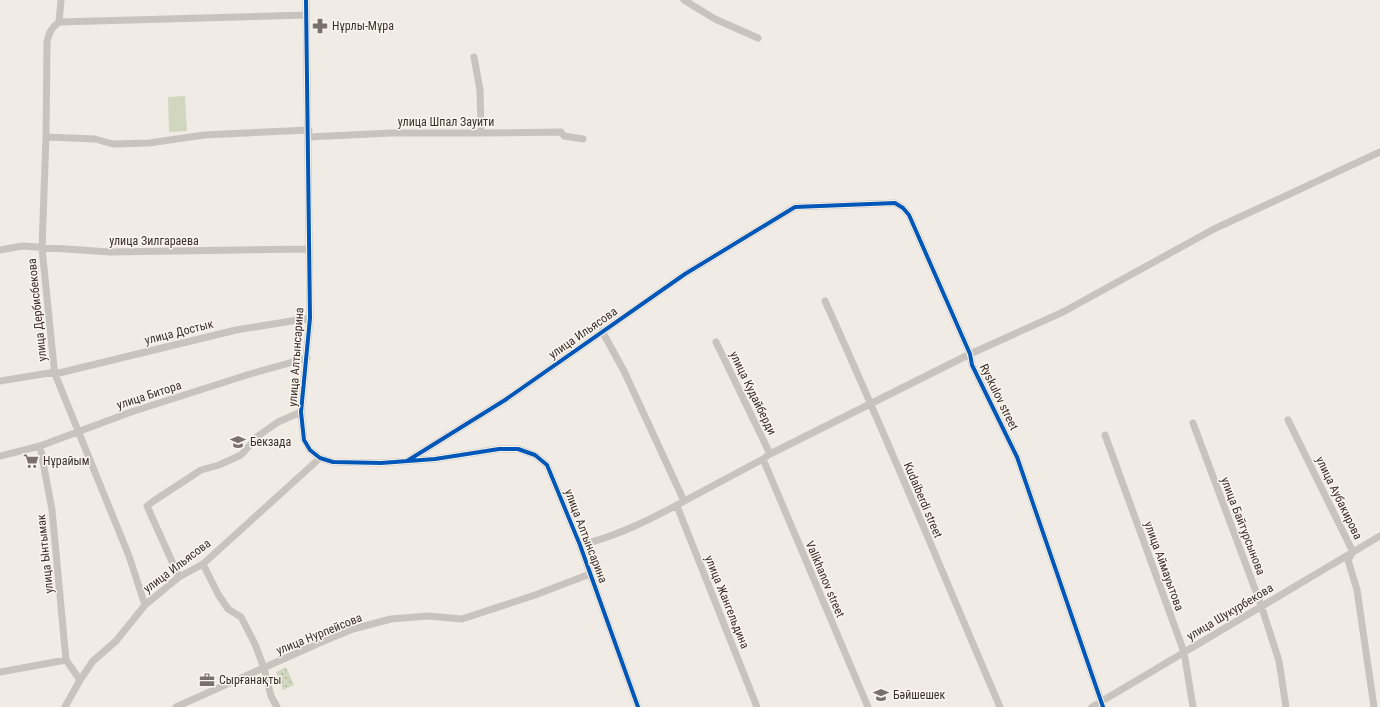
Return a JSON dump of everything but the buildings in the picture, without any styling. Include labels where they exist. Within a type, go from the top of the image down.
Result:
[{"type":"street","points":[[61,0],[59,22],[306,15]]},
{"type":"street","name":"улица Алтынсарина","points":[[306,0],[310,318],[301,412],[304,440],[310,450],[320,458],[334,462],[381,463],[435,459],[499,449],[518,449],[536,455],[547,466],[580,545],[638,707]]},
{"type":"street","points":[[684,0],[715,19],[758,38]]},
{"type":"street","name":"улица Дербисбекова","points":[[59,22],[49,32],[47,42],[46,137],[42,248],[55,373],[129,556],[145,605]]},
{"type":"street","points":[[474,57],[480,90],[481,134]]},
{"type":"street","name":"улица Шпал Зауити","points":[[46,137],[95,138],[113,144],[149,143],[204,135],[391,133],[481,134],[561,132],[564,136],[583,139]]},
{"type":"street","points":[[580,545],[602,540],[677,506],[770,454],[871,403],[970,354],[1063,312],[1214,229],[1380,152]]},
{"type":"street","name":"Ryskulov street","points":[[771,221],[795,207],[895,203],[903,208],[909,215],[970,354],[972,365],[1017,457],[1102,704]]},
{"type":"street","name":"улица Ильясова","points":[[406,461],[505,400],[685,274],[771,221]]},
{"type":"street","name":"улица Зилгараева","points":[[0,250],[22,246],[110,252],[309,249]]},
{"type":"street","name":"Kudaiberdi street","points":[[825,301],[871,403],[892,456],[1000,707]]},
{"type":"street","name":"улица Достык","points":[[0,381],[55,373],[236,330],[310,318]]},
{"type":"street","points":[[602,332],[624,371],[684,502]]},
{"type":"street","name":"улица Кудайберди","points":[[716,342],[770,454]]},
{"type":"street","name":"улица Битора","points":[[0,456],[40,446],[131,412],[250,374],[307,358]]},
{"type":"street","points":[[179,577],[147,506],[201,470],[219,466],[241,455],[258,436],[278,422],[301,412]]},
{"type":"street","name":"улица Аубакирова","points":[[1288,420],[1353,552],[1348,560],[1357,590],[1374,707]]},
{"type":"street","name":"улица Байтурсынова","points":[[1193,423],[1261,605],[1279,661],[1286,707]]},
{"type":"street","name":"улица Аймауытова","points":[[1105,435],[1184,652],[1193,707]]},
{"type":"street","name":"улица Ынтымак","points":[[40,446],[52,510],[66,660]]},
{"type":"street","name":"улица Ильясова","points":[[65,707],[80,680],[93,661],[116,641],[145,605],[179,577],[203,564],[320,458]]},
{"type":"street","name":"Valikhanov street","points":[[763,459],[868,707]]},
{"type":"street","name":"улица Жангельдина","points":[[677,506],[757,707]]},
{"type":"street","name":"улица Шукурбекова","points":[[1092,707],[1102,704],[1261,605],[1380,536]]},
{"type":"street","points":[[203,564],[228,610],[240,617],[255,644],[264,668],[271,696],[277,707]]},
{"type":"street","name":"улица Нурпейсова","points":[[176,707],[353,629],[391,619],[428,616],[462,619],[535,595],[590,574]]},
{"type":"street","points":[[0,672],[66,660],[80,680]]},
{"type":"green space","points":[[185,96],[187,131],[169,132],[168,97]]},
{"type":"green space","points":[[286,667],[294,685],[283,690],[276,672]]},
{"type":"cycle path","points":[[306,0],[310,318],[301,412],[304,440],[310,450],[320,458],[333,462],[381,463],[435,459],[499,449],[518,449],[535,455],[547,465],[580,545],[638,707]]},
{"type":"cycle path","points":[[407,461],[505,400],[685,274],[795,207],[895,203],[903,208],[909,215],[970,354],[972,365],[1017,457],[1103,707]]},
{"type":"place","name":"Нұрлы-Мұра","points":[[320,26]]},
{"type":"place","name":"Бекзада","points":[[238,442]]},
{"type":"place","name":"Нұрайым","points":[[31,461]]},
{"type":"place","name":"Сырғанақты","points":[[207,680]]},
{"type":"place","name":"Бәйшешек","points":[[881,695]]}]
